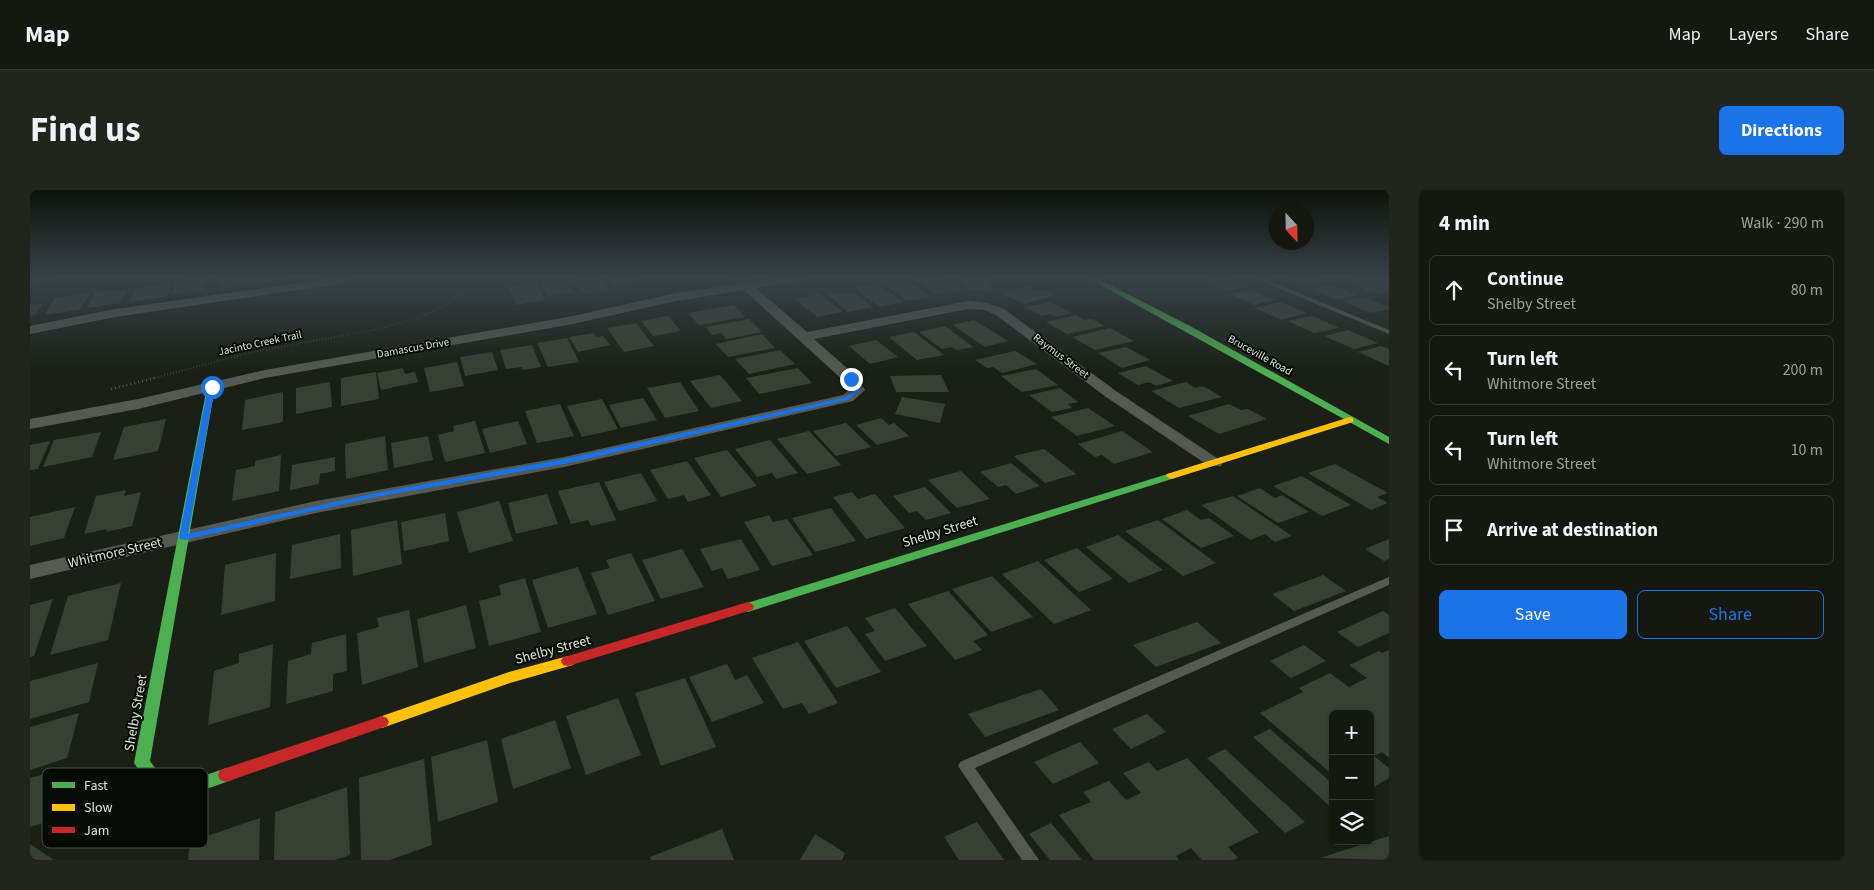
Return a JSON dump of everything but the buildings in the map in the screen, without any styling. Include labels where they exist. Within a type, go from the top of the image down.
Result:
[{"type":"street","points":[[30,330],[147,309]]},
{"type":"street","name":"Damascus Drive","points":[[30,424],[212,387],[265,374],[573,320],[621,309]]},
{"type":"street","name":"Whitmore Street","points":[[30,572],[376,495],[564,462],[848,398],[858,390],[851,379],[773,309]]},
{"type":"street","name":"Raymus Street","points":[[803,337],[946,309]]},
{"type":"street","name":"Raymus Street","points":[[993,309],[1000,312],[1111,394],[1215,462]]},
{"type":"street","name":"Bruceville Road","points":[[1151,309],[1389,441]]},
{"type":"street","name":"Shelby Street","points":[[146,768],[142,763],[212,387]]},
{"type":"street","name":"Shelby Street","points":[[208,781],[509,678],[613,650],[1350,420]]},
{"type":"lane","points":[[1333,309],[1389,332]]},
{"type":"lane","points":[[1031,860],[964,766],[1389,581]]},
{"type":"path","name":"Jacinto Creek Trail","points":[[106,390],[253,352],[366,332],[412,320],[437,309]]},
{"type":"traffic: fast","points":[[1151,309],[1389,441]]},
{"type":"traffic: fast","points":[[146,768],[142,763],[211,387]]},
{"type":"traffic: fast","points":[[748,607],[1171,476]]},
{"type":"traffic: fast","points":[[208,781],[226,775]]},
{"type":"traffic: slow","points":[[1171,476],[1350,420]]},
{"type":"traffic: slow","points":[[382,722],[509,678],[568,661]]},
{"type":"traffic: jam","points":[[568,661],[748,607]]},
{"type":"traffic: jam","points":[[226,775],[382,722]]},
{"type":"route","points":[[212,387],[184,538],[376,495],[564,462],[848,398],[858,390],[851,379]]}]
